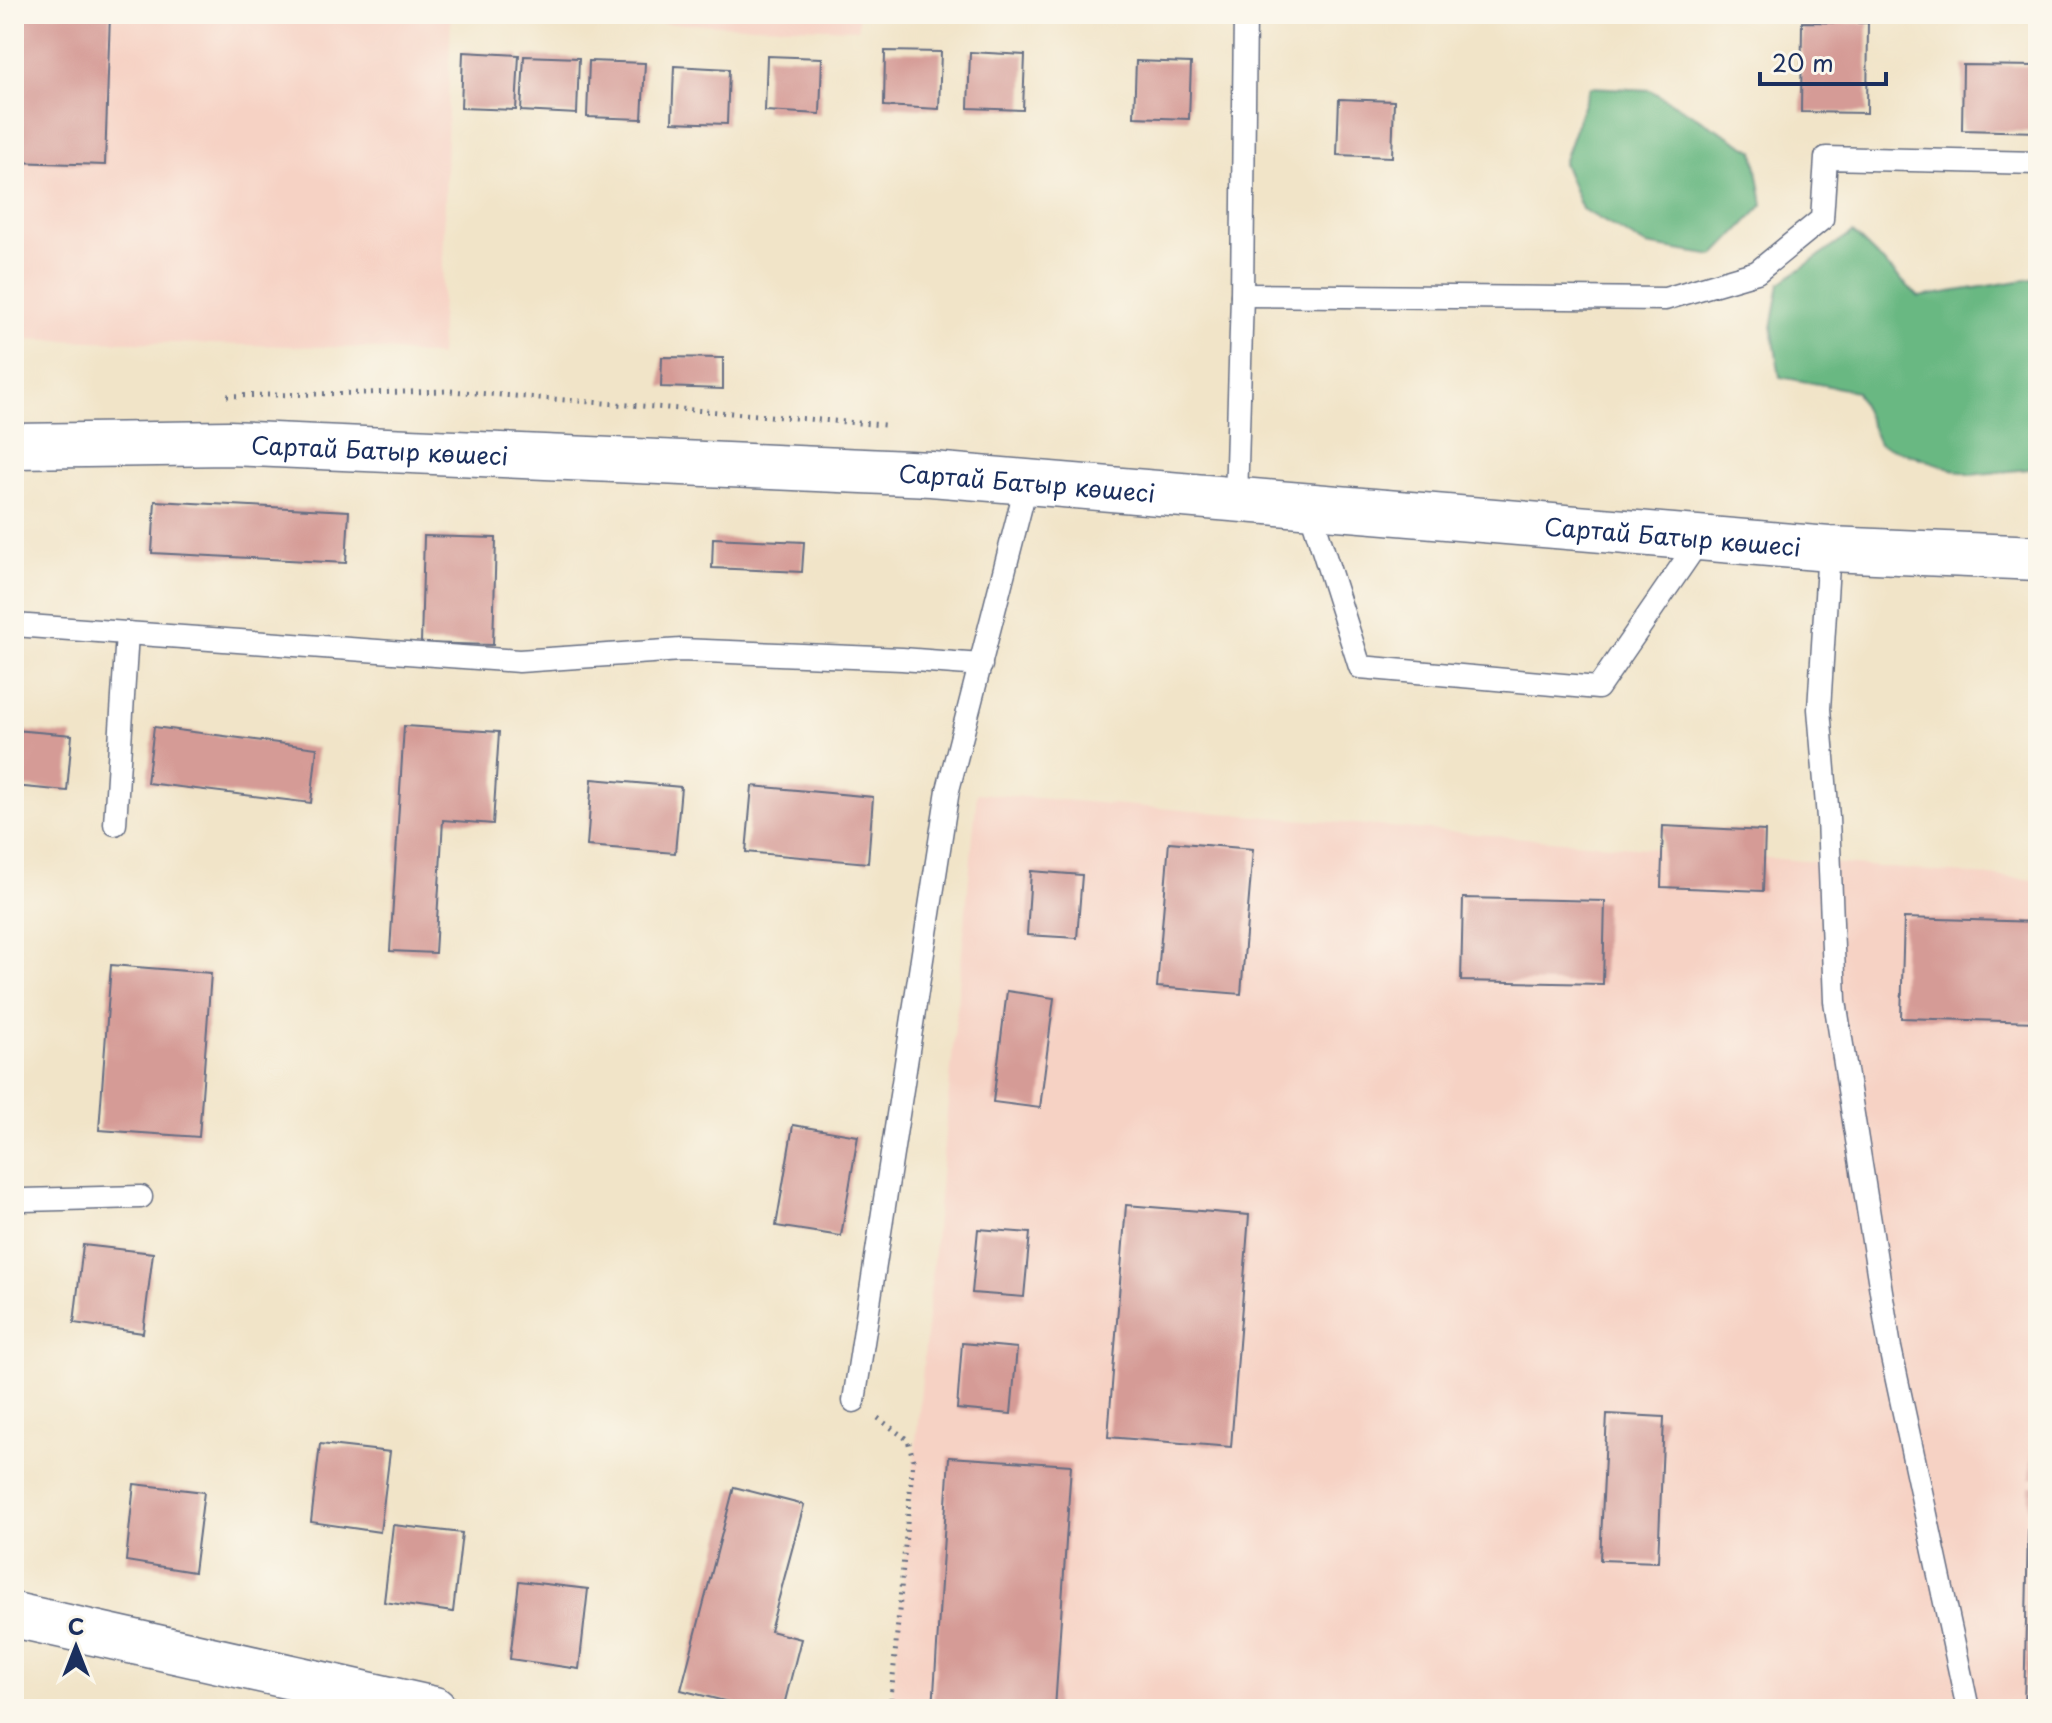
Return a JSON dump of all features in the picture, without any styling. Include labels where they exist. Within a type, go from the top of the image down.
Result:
[{"type":"main road","name":"Сартай Батыр көшесі","points":[[14,446],[229,443],[931,474],[1829,549],[2038,558]]},
{"type":"main road","points":[[14,1615],[434,1709]]},
{"type":"lane","points":[[1236,500],[1245,14]]},
{"type":"lane","points":[[1242,295],[1665,299],[1757,272],[1822,219],[1826,158],[2038,163]]},
{"type":"lane","points":[[854,1401],[948,790],[1027,482]]},
{"type":"lane","points":[[1309,506],[1360,667],[1598,688],[1701,538]]},
{"type":"lane","points":[[1829,549],[1819,709],[1828,818],[1835,1001],[1890,1348],[1968,1709]]},
{"type":"lane","points":[[14,625],[519,661],[681,650],[981,665]]},
{"type":"lane","points":[[115,824],[127,633]]},
{"type":"lane","points":[[14,1202],[141,1197]]},
{"type":"path","points":[[216,396],[450,391],[887,425]]},
{"type":"path","points":[[854,1401],[908,1440],[913,1459],[890,1709]]},
{"type":"shaded area","points":[[14,14],[858,14],[858,29],[451,17],[440,356],[368,348],[14,339]]},
{"type":"shaded area","points":[[977,793],[2038,880],[2038,1709],[891,1709]]},
{"type":"green space","points":[[1590,87],[1650,90],[1754,151],[1763,205],[1714,256],[1646,245],[1582,209],[1563,163]]},
{"type":"green space","points":[[1853,233],[1919,297],[2038,278],[2038,468],[1970,475],[1879,444],[1856,391],[1780,377],[1772,328],[1780,283]]},
{"type":"building","points":[[14,14],[110,14],[105,165],[14,162]]},
{"type":"building","points":[[1802,22],[1868,23],[1867,113],[1801,112]]},
{"type":"building","points":[[885,51],[941,52],[939,109],[884,106]]},
{"type":"building","points":[[463,52],[519,55],[516,110],[461,108]]},
{"type":"building","points":[[970,52],[1025,55],[1023,110],[968,108]]},
{"type":"building","points":[[524,56],[579,58],[577,114],[521,111]]},
{"type":"building","points":[[767,56],[822,58],[820,114],[765,111]]},
{"type":"building","points":[[589,61],[645,63],[642,119],[587,117]]},
{"type":"building","points":[[1136,61],[1191,63],[1189,119],[1134,117]]},
{"type":"building","points":[[1963,65],[2038,66],[2038,132],[1962,130]]},
{"type":"building","points":[[674,66],[729,69],[727,124],[672,122]]},
{"type":"building","points":[[1339,99],[1394,101],[1392,157],[1337,155]]},
{"type":"building","points":[[662,357],[723,358],[723,389],[661,387]]},
{"type":"building","points":[[155,501],[349,511],[346,563],[152,553]]},
{"type":"building","points":[[424,536],[496,538],[493,645],[421,643]]},
{"type":"building","points":[[713,538],[804,542],[802,572],[712,568]]},
{"type":"building","points":[[404,726],[499,732],[493,824],[443,820],[435,953],[390,951]]},
{"type":"building","points":[[154,727],[317,748],[311,803],[147,783]]},
{"type":"building","points":[[14,730],[72,735],[67,791],[14,786]]},
{"type":"building","points":[[592,779],[681,787],[675,853],[587,846]]},
{"type":"building","points":[[752,786],[873,797],[868,863],[746,852]]},
{"type":"building","points":[[1663,826],[1765,831],[1763,891],[1661,887]]},
{"type":"building","points":[[1169,842],[1253,849],[1241,994],[1157,987]]},
{"type":"building","points":[[1031,871],[1082,875],[1077,938],[1027,935]]},
{"type":"building","points":[[1463,898],[1605,901],[1603,984],[1461,981]]},
{"type":"building","points":[[1904,918],[2038,922],[2038,1022],[1901,1018]]},
{"type":"building","points":[[111,965],[211,973],[199,1137],[99,1130]]},
{"type":"building","points":[[1007,991],[1054,998],[1040,1108],[993,1102]]},
{"type":"building","points":[[793,1125],[858,1136],[841,1236],[776,1226]]},
{"type":"building","points":[[1126,1205],[1249,1215],[1231,1447],[1108,1437]]},
{"type":"building","points":[[978,1229],[1030,1233],[1024,1297],[972,1293]]},
{"type":"building","points":[[83,1245],[153,1253],[143,1333],[74,1323]]},
{"type":"building","points":[[962,1343],[1017,1348],[1011,1414],[957,1409]]},
{"type":"building","points":[[2038,1388],[2038,1479],[2030,1478]]},
{"type":"building","points":[[1607,1414],[1664,1417],[1658,1562],[1600,1560]]},
{"type":"building","points":[[320,1444],[390,1452],[380,1532],[311,1522]]},
{"type":"building","points":[[949,1457],[1071,1465],[1055,1709],[933,1709]]},
{"type":"building","points":[[134,1484],[204,1492],[194,1572],[126,1561]]},
{"type":"building","points":[[2029,1486],[2038,1486],[2038,1709],[2024,1709]]},
{"type":"building","points":[[734,1487],[804,1505],[770,1631],[801,1639],[783,1709],[756,1709],[681,1690]]},
{"type":"building","points":[[393,1525],[462,1533],[453,1612],[384,1602]]},
{"type":"building","points":[[519,1581],[588,1589],[579,1669],[510,1659]]}]
